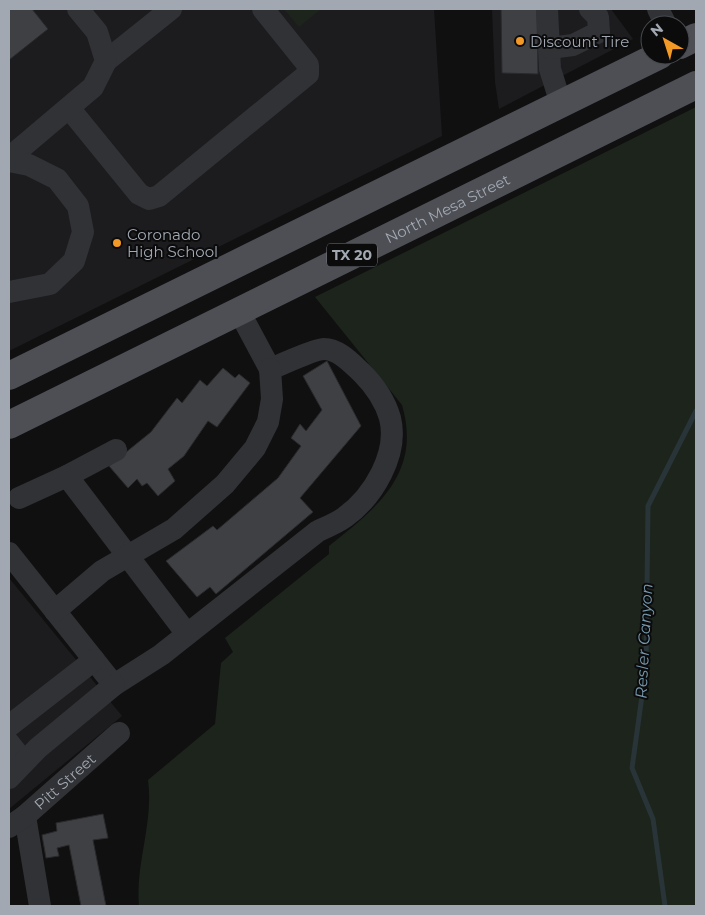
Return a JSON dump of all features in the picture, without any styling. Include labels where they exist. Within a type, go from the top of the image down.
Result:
[{"type":"main road","name":"TX 20","points":[[13,372],[640,65]]},
{"type":"main road","name":"North Mesa Street","points":[[9,425],[696,85]]},
{"type":"main road","points":[[561,104],[580,142]]},
{"type":"street","points":[[78,9],[97,32],[106,61]]},
{"type":"street","points":[[9,159],[93,87],[106,61],[171,9]]},
{"type":"street","points":[[69,108],[139,194],[149,199],[158,196],[308,74],[308,65],[263,9]]},
{"type":"street","points":[[550,48],[573,45],[599,32],[598,17],[590,9]]},
{"type":"street","points":[[549,10],[550,68],[561,104]]},
{"type":"street","points":[[9,159],[30,165],[58,179],[78,206],[83,232],[74,260],[50,284],[9,292]]},
{"type":"street","points":[[55,611],[102,571],[174,529],[225,484],[255,448],[268,422],[272,399],[270,369],[239,311]]},
{"type":"street","points":[[16,770],[38,748],[114,685],[161,655],[318,531],[345,517],[368,494],[384,469],[391,444],[390,419],[384,402],[370,382],[344,356],[324,349],[270,369]]},
{"type":"street","points":[[19,498],[67,476],[116,450]]},
{"type":"street","points":[[67,476],[187,634]]},
{"type":"street","points":[[9,554],[114,685]]},
{"type":"street","points":[[9,726],[94,660]]},
{"type":"street","name":"Pitt Street","points":[[17,822],[119,734]]},
{"type":"street","points":[[9,743],[16,770]]},
{"type":"street","points":[[17,822],[40,906]]},
{"type":"shaded area","name":"Coronado High School","points":[[9,9],[434,9],[442,136],[9,351]]},
{"type":"shaded area","points":[[284,9],[321,9],[299,27]]},
{"type":"shaded area","points":[[492,9],[611,9],[633,39],[499,109],[495,82]]},
{"type":"shaded area","points":[[696,107],[696,906],[139,906],[138,890],[149,812],[148,780],[215,724],[221,663],[233,652],[225,638],[329,554],[329,546],[363,518],[391,487],[400,469],[406,450],[407,429],[402,405],[315,297]]},
{"type":"shaded area","points":[[9,578],[122,716],[9,809]]},
{"type":"building","points":[[9,9],[32,9],[48,29],[9,60]]},
{"type":"building","name":"Discount Tire","points":[[501,9],[537,9],[538,74],[502,73]]},
{"type":"building","points":[[327,361],[361,426],[300,498],[313,512],[216,594],[210,587],[197,597],[166,561],[213,526],[217,530],[278,478],[301,446],[291,438],[300,424],[306,431],[322,410],[303,376]]},
{"type":"building","points":[[223,368],[235,378],[239,374],[250,383],[217,427],[208,421],[184,456],[168,469],[175,481],[158,496],[147,483],[142,486],[137,479],[128,488],[109,466],[151,432],[177,398],[182,403],[200,380],[207,386]]},
{"type":"building","points":[[103,814],[108,838],[93,840],[106,906],[81,906],[69,845],[57,848],[59,856],[46,858],[42,835],[57,831],[56,823]]},
{"type":"waterway","name":"Resler Canyon","points":[[665,906],[653,819],[632,768],[646,667],[648,506],[696,411]]},
{"type":"place","name":"Discount Tire","points":[[520,41]]},
{"type":"place","name":"Coronado High School","points":[[117,243]]}]
